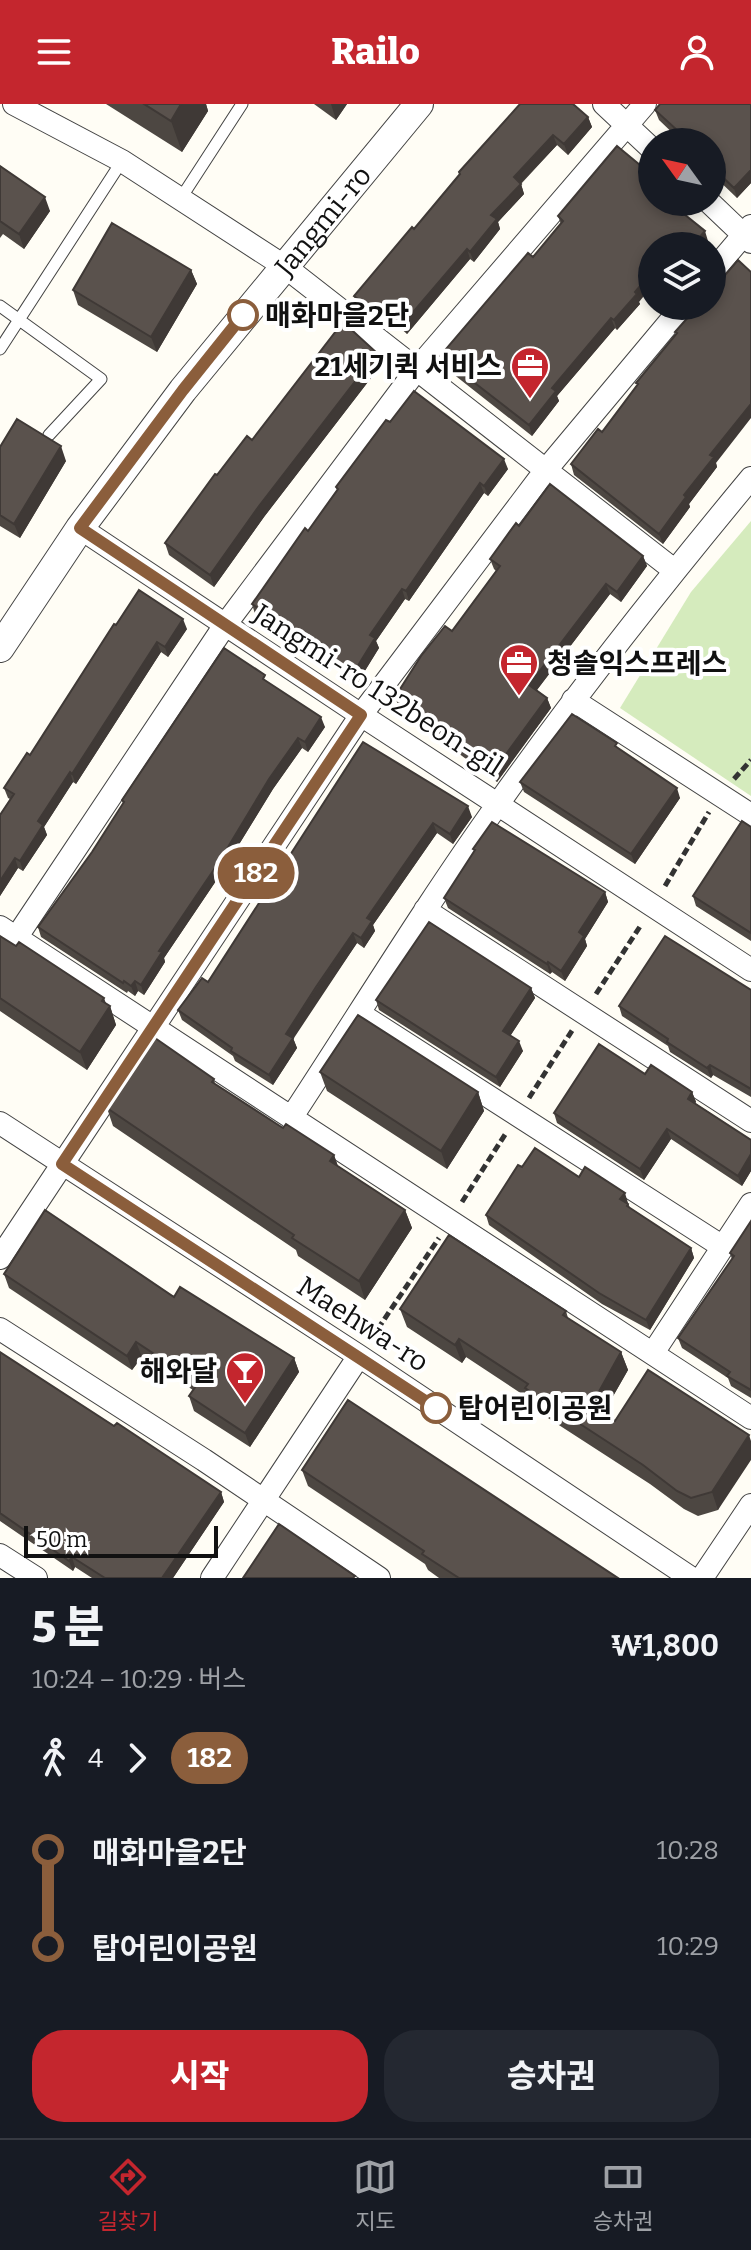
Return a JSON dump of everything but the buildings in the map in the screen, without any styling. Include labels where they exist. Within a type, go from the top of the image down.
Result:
[{"type":"street","points":[[14,104],[122,161],[284,266],[674,570]]},
{"type":"street","name":"Jangmi-ro","points":[[0,648],[80,528],[183,390],[419,104]]},
{"type":"street","points":[[604,104],[638,136]]},
{"type":"street","name":"Jangmi-ro 132beon-gil","points":[[225,625],[417,369],[645,104]]},
{"type":"street","points":[[726,216],[748,234],[726,257]]},
{"type":"street","points":[[0,1258],[361,715],[545,471],[671,320]]},
{"type":"street","name":"Jangmi-ro 132beon-gil","points":[[497,804],[674,570],[751,478]]},
{"type":"street","name":"Jangmi-ro 132beon-gil","points":[[80,528],[751,970]]},
{"type":"street","points":[[225,625],[8,933],[751,1418]]},
{"type":"street","points":[[573,700],[751,815]]},
{"type":"street","points":[[291,1118],[497,804]]},
{"type":"street","points":[[425,910],[751,1121]]},
{"type":"street","points":[[360,1014],[723,1247]]},
{"type":"street","name":"Maehwa-ro","points":[[0,1123],[359,1356],[691,1578]]},
{"type":"street","points":[[653,1353],[751,1204]]},
{"type":"street","points":[[0,1329],[379,1578]]},
{"type":"street","points":[[212,1578],[359,1356]]},
{"type":"street","points":[[702,1578],[751,1505]]},
{"type":"street","points":[[0,1555],[36,1578]]},
{"type":"lane","points":[[181,198],[242,104]]},
{"type":"lane","points":[[0,349],[122,161]]},
{"type":"lane","points":[[0,306],[101,379],[49,435]]},
{"type":"path","points":[[359,1356],[654,905],[720,794]]},
{"type":"green space","points":[[751,521],[751,796],[620,708],[691,592]]},
{"type":"bus line","name":"182","points":[[243,315],[80,528],[361,715],[62,1164],[436,1408]]},
{"type":"place","name":"매화마을2단","points":[[243,315]]},
{"type":"place","name":"21세기퀵 서비스","points":[[530,400]]},
{"type":"place","name":"청솔익스프레스","points":[[519,697]]},
{"type":"place","name":"해와달","points":[[245,1405]]},
{"type":"place","name":"탑어린이공원","points":[[436,1408]]}]
